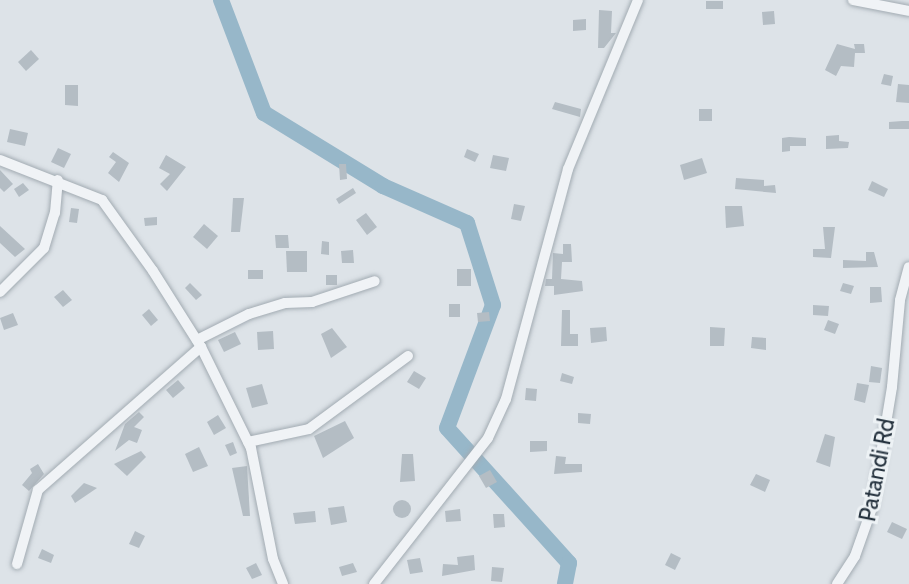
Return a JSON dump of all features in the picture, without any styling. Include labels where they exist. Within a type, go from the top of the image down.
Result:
[{"type":"street","points":[[374,584],[488,438],[506,399],[568,169],[638,0]]},
{"type":"street","points":[[853,0],[909,11]]},
{"type":"street","points":[[0,160],[58,180],[108,206],[199,344],[248,442],[273,559],[283,584]]},
{"type":"street","points":[[0,292],[44,248],[55,213],[58,180]]},
{"type":"street","name":"Patandi Rd","points":[[837,584],[855,556],[872,508],[889,409],[900,300],[909,267]]},
{"type":"street","points":[[17,564],[38,490],[199,344],[268,308],[308,303],[375,281]]},
{"type":"street","points":[[248,442],[309,429],[408,356]]},
{"type":"building","points":[[706,1],[723,1],[723,9],[706,9]]},
{"type":"building","points":[[599,10],[612,11],[611,33],[616,33],[604,48],[598,48]]},
{"type":"building","points":[[774,11],[775,24],[763,25],[762,12]]},
{"type":"building","points":[[586,19],[586,30],[573,31],[573,20]]},
{"type":"building","points":[[837,44],[855,49],[854,44],[864,44],[865,53],[855,53],[854,67],[841,66],[836,76],[825,70]]},
{"type":"building","points":[[31,50],[39,59],[26,71],[18,62]]},
{"type":"building","points":[[884,74],[893,76],[891,86],[881,84]]},
{"type":"building","points":[[898,84],[909,85],[909,103],[896,102]]},
{"type":"building","points":[[65,85],[78,85],[78,106],[65,105]]},
{"type":"building","points":[[555,102],[581,109],[580,117],[552,109]]},
{"type":"building","points":[[699,109],[712,109],[712,121],[699,121]]},
{"type":"building","points":[[909,121],[909,129],[889,129],[889,122]]},
{"type":"building","points":[[10,129],[28,133],[25,146],[7,142]]},
{"type":"building","points":[[839,135],[839,141],[849,142],[848,148],[826,149],[826,136]]},
{"type":"building","points":[[782,138],[806,138],[806,146],[790,146],[790,151],[782,152]]},
{"type":"building","points":[[58,148],[71,154],[64,168],[51,162]]},
{"type":"building","points":[[467,149],[479,154],[475,162],[464,157]]},
{"type":"building","points":[[113,152],[129,163],[119,182],[108,173],[116,162],[109,157]]},
{"type":"building","points":[[166,155],[186,167],[167,191],[160,184],[170,174],[159,168]]},
{"type":"building","points":[[493,155],[509,158],[506,171],[490,168]]},
{"type":"building","points":[[702,158],[707,173],[684,180],[680,165]]},
{"type":"building","points":[[339,164],[346,164],[347,179],[340,180]]},
{"type":"building","points":[[0,170],[13,184],[4,192],[0,188]]},
{"type":"building","points":[[736,178],[764,180],[764,186],[775,185],[776,193],[735,189]]},
{"type":"building","points":[[872,181],[888,189],[884,197],[868,190]]},
{"type":"building","points":[[23,183],[29,190],[19,197],[14,189]]},
{"type":"building","points":[[353,188],[356,193],[339,204],[336,199]]},
{"type":"building","points":[[233,198],[244,198],[240,232],[231,232]]},
{"type":"building","points":[[514,204],[525,206],[521,221],[511,219]]},
{"type":"building","points":[[725,206],[742,206],[744,226],[726,228]]},
{"type":"building","points":[[71,208],[79,209],[77,223],[69,222]]},
{"type":"building","points":[[366,213],[377,227],[367,235],[356,220]]},
{"type":"building","points":[[157,217],[157,225],[145,226],[144,218]]},
{"type":"building","points":[[204,224],[218,236],[207,249],[193,237]]},
{"type":"building","points":[[0,226],[25,249],[15,257],[0,243]]},
{"type":"building","points":[[823,227],[835,227],[831,258],[813,257],[813,249],[825,249]]},
{"type":"building","points":[[275,235],[288,235],[289,248],[276,248]]},
{"type":"building","points":[[322,241],[329,242],[329,255],[321,254]]},
{"type":"building","points":[[563,244],[571,244],[572,262],[562,262],[561,279],[582,281],[583,291],[554,295],[554,286],[545,286],[546,279],[552,279],[553,253],[563,254]]},
{"type":"building","points":[[353,250],[354,263],[342,263],[341,251]]},
{"type":"building","points":[[286,251],[307,251],[307,272],[287,272]]},
{"type":"building","points":[[866,252],[874,252],[878,267],[843,268],[843,260],[866,261]]},
{"type":"building","points":[[457,269],[471,269],[471,286],[457,286]]},
{"type":"building","points":[[248,270],[263,270],[263,279],[248,279]]},
{"type":"building","points":[[326,275],[337,275],[337,285],[326,285]]},
{"type":"building","points":[[190,283],[202,295],[196,300],[185,288]]},
{"type":"building","points":[[843,283],[854,286],[851,294],[840,291]]},
{"type":"building","points":[[870,287],[881,287],[882,302],[870,303]]},
{"type":"building","points":[[63,290],[72,300],[63,307],[54,297]]},
{"type":"building","points":[[449,304],[460,304],[460,317],[449,317]]},
{"type":"building","points":[[813,305],[829,306],[828,316],[813,315]]},
{"type":"building","points":[[149,309],[158,320],[151,326],[142,315]]},
{"type":"building","points":[[562,310],[570,310],[570,334],[578,334],[578,346],[561,346]]},
{"type":"building","points":[[489,312],[490,321],[478,322],[477,313]]},
{"type":"building","points":[[13,313],[18,325],[4,330],[0,318]]},
{"type":"building","points":[[828,320],[839,324],[835,334],[824,330]]},
{"type":"building","points":[[606,327],[607,341],[591,343],[590,328]]},
{"type":"building","points":[[710,327],[725,328],[724,346],[710,346]]},
{"type":"building","points":[[332,328],[347,347],[331,358],[321,334]]},
{"type":"building","points":[[273,331],[274,349],[258,350],[257,332]]},
{"type":"building","points":[[235,332],[241,344],[224,352],[218,340]]},
{"type":"building","points":[[752,337],[766,338],[766,350],[751,348]]},
{"type":"building","points":[[871,366],[882,368],[880,383],[869,382]]},
{"type":"building","points":[[414,371],[426,378],[419,389],[407,382]]},
{"type":"building","points":[[562,373],[574,377],[572,384],[560,381]]},
{"type":"building","points":[[178,380],[185,388],[173,398],[166,390]]},
{"type":"building","points":[[857,383],[869,385],[865,403],[854,400]]},
{"type":"building","points":[[262,384],[268,404],[252,408],[246,388]]},
{"type":"building","points":[[526,388],[537,389],[536,401],[525,400]]},
{"type":"building","points":[[139,412],[144,417],[134,427],[142,430],[137,443],[129,440],[115,451],[125,424]]},
{"type":"building","points":[[578,413],[591,414],[590,424],[578,423]]},
{"type":"building","points":[[218,415],[226,428],[214,435],[207,422]]},
{"type":"building","points":[[345,421],[354,438],[323,458],[314,436]]},
{"type":"building","points":[[825,434],[835,437],[830,467],[816,462]]},
{"type":"building","points":[[530,441],[547,441],[547,451],[530,452]]},
{"type":"building","points":[[233,442],[237,453],[230,456],[225,445]]},
{"type":"building","points":[[199,447],[208,466],[193,472],[185,454]]},
{"type":"building","points":[[141,451],[146,457],[127,476],[114,464]]},
{"type":"building","points":[[402,454],[413,454],[415,481],[400,482]]},
{"type":"building","points":[[556,456],[566,457],[565,464],[582,464],[582,472],[554,474]]},
{"type":"building","points":[[38,464],[44,474],[29,491],[22,485],[32,473],[30,469]]},
{"type":"building","points":[[247,466],[250,516],[243,516],[232,468]]},
{"type":"building","points":[[490,470],[497,482],[486,488],[479,476]]},
{"type":"building","points":[[756,474],[770,480],[765,492],[750,485]]},
{"type":"building","points":[[84,483],[97,488],[75,503],[71,496]]},
{"type":"building","points":[[402,500],[408,503],[411,509],[408,515],[402,518],[396,515],[393,509],[396,503]]},
{"type":"building","points":[[344,506],[347,522],[331,525],[328,508]]},
{"type":"building","points":[[460,509],[461,521],[446,522],[445,511]]},
{"type":"building","points":[[315,511],[316,522],[295,524],[293,513]]},
{"type":"building","points":[[493,514],[504,514],[505,527],[494,528]]},
{"type":"building","points":[[892,522],[907,529],[902,539],[887,532]]},
{"type":"building","points":[[135,531],[145,536],[139,548],[129,544]]},
{"type":"building","points":[[42,549],[54,555],[51,563],[38,558]]},
{"type":"building","points":[[671,553],[681,558],[675,570],[665,565]]},
{"type":"building","points":[[474,555],[475,570],[442,576],[443,564],[458,565],[457,557]]},
{"type":"building","points":[[420,558],[423,572],[410,574],[407,560]]},
{"type":"building","points":[[256,563],[262,575],[252,579],[246,568]]},
{"type":"building","points":[[353,563],[357,572],[342,576],[339,567]]},
{"type":"building","points":[[492,567],[504,568],[502,582],[491,581]]},
{"type":"waterway","points":[[221,0],[264,113],[383,186],[467,223],[493,305],[447,428],[569,563],[565,584]]}]
